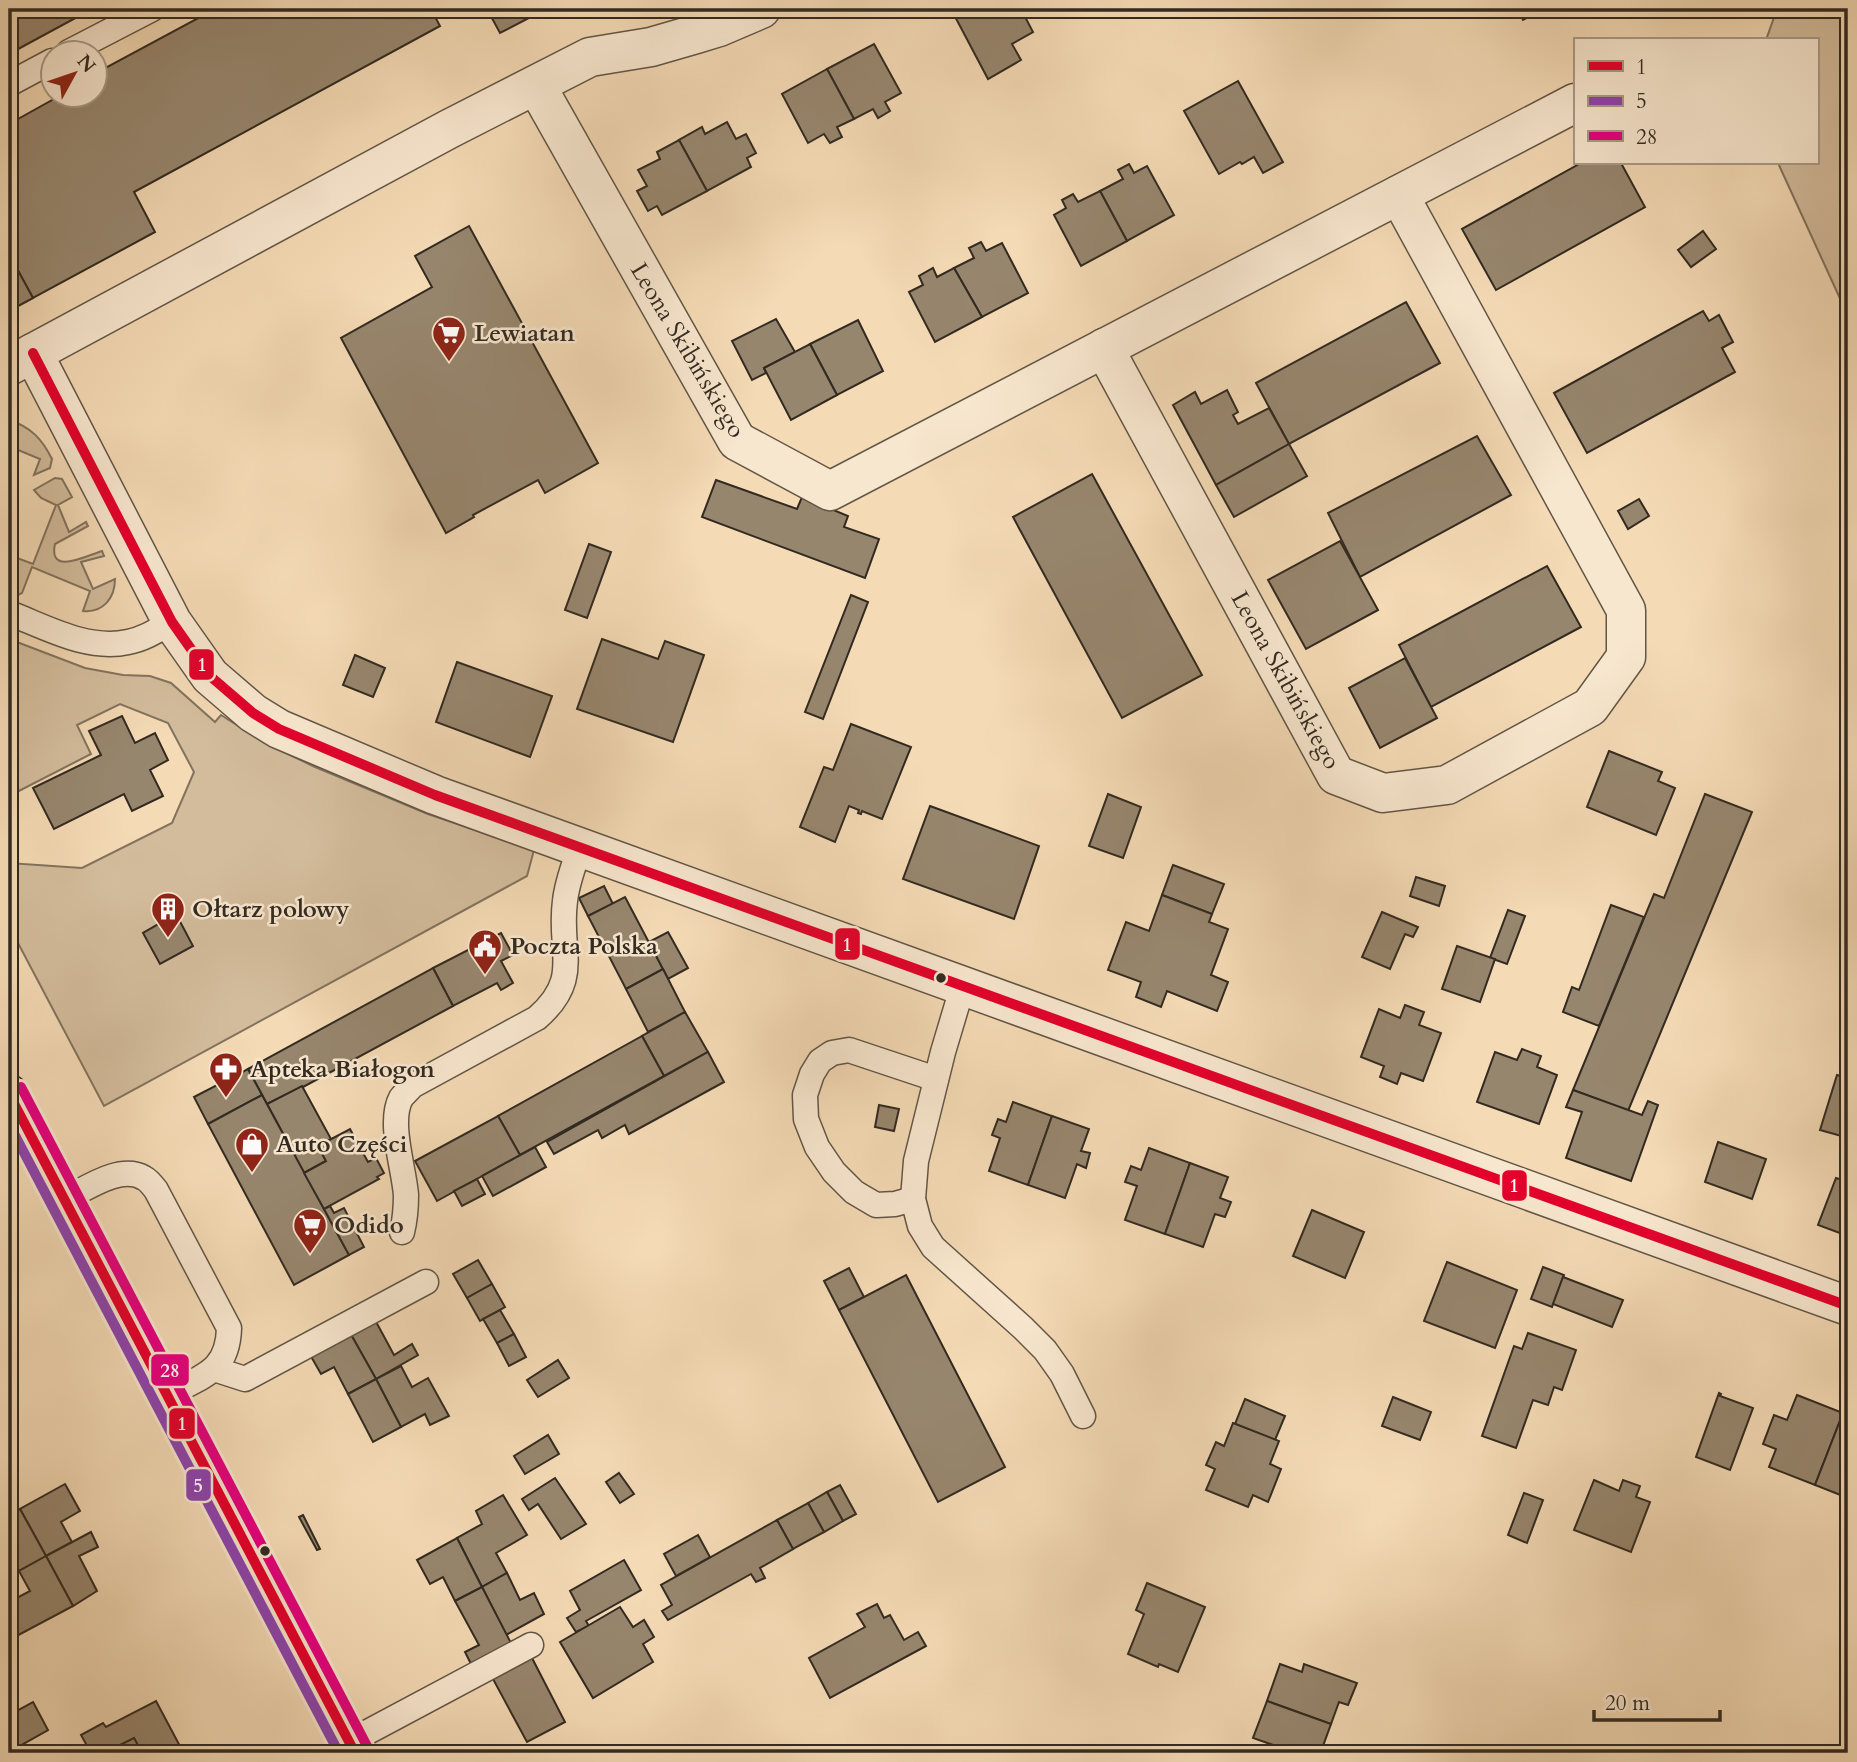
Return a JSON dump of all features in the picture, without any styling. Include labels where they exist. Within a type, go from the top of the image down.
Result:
[{"type":"street","points":[[761,9],[719,27],[651,47],[590,57],[449,128],[21,359],[172,622],[210,677],[253,713],[279,729],[435,795],[1848,1306]]},
{"type":"street","name":"Leona Skibińskiego","points":[[536,85],[737,441],[830,491],[1574,104]]},
{"type":"street","name":"Leona Skibińskiego","points":[[1104,348],[1336,775],[1383,793],[1447,785],[1590,707],[1626,657],[1626,610],[1399,195]]},
{"type":"street","points":[[9,1094],[352,1748]]},
{"type":"lane","points":[[96,38],[152,9]]},
{"type":"lane","points":[[9,84],[38,68]]},
{"type":"lane","points":[[9,613],[76,639],[107,645],[130,642],[172,622]]},
{"type":"lane","points":[[402,1233],[406,1219],[406,1194],[397,1130],[401,1097],[412,1086],[537,1018],[553,1004],[564,984],[567,956],[564,903],[580,847]]},
{"type":"lane","points":[[963,985],[916,1161],[913,1199],[920,1226],[933,1247],[1045,1350],[1062,1374],[1083,1416]]},
{"type":"lane","points":[[913,1199],[876,1205],[854,1192],[834,1172],[817,1147],[806,1119],[805,1095],[820,1061],[832,1053],[849,1050],[936,1079]]},
{"type":"lane","points":[[65,1199],[104,1180],[126,1173],[144,1178],[156,1190],[229,1328],[229,1345],[214,1369],[168,1395]]},
{"type":"lane","points":[[214,1369],[245,1378],[426,1282]]},
{"type":"lane","points":[[352,1748],[531,1645]]},
{"type":"shaded area","points":[[1777,9],[1848,9],[1848,316],[1778,164],[1818,164],[1818,38],[1767,38]]},
{"type":"shaded area","points":[[9,420],[24,426],[40,440],[52,459],[50,468],[34,475],[40,459],[11,447],[9,451]]},
{"type":"shaded area","points":[[55,478],[62,479],[72,497],[58,505],[69,532],[86,522],[88,526],[55,544],[54,554],[63,562],[102,551],[104,556],[81,562],[93,589],[115,579],[110,598],[96,610],[83,611],[90,591],[32,567],[22,593],[16,596],[9,591],[9,555],[33,564],[56,505],[41,498],[34,490]]},
{"type":"shaded area","points":[[9,639],[85,668],[123,675],[150,676],[171,683],[215,722],[221,715],[265,743],[315,767],[428,814],[534,850],[527,876],[104,1106],[9,926],[9,863],[82,868],[172,823],[194,772],[168,723],[120,704],[77,725],[91,754],[9,796]]},
{"type":"building","points":[[9,9],[92,9],[38,38],[9,54]]},
{"type":"building","points":[[215,9],[431,9],[440,26],[134,192],[155,232],[33,298],[9,254],[9,124],[38,108],[108,108],[108,66]]},
{"type":"building","points":[[487,9],[546,9],[500,33]]},
{"type":"building","points":[[951,9],[1021,9],[1033,32],[1012,44],[1021,60],[988,79]]},
{"type":"building","points":[[1508,9],[1544,9],[1523,20],[1520,14],[1513,17]]},
{"type":"building","points":[[874,44],[901,93],[885,102],[890,111],[878,118],[873,109],[854,119],[827,69]]},
{"type":"building","points":[[827,69],[854,119],[837,127],[842,137],[830,143],[824,134],[808,143],[782,94]]},
{"type":"building","points":[[1238,81],[1283,162],[1263,173],[1254,157],[1219,174],[1184,111]]},
{"type":"building","points":[[727,122],[736,139],[746,134],[756,153],[747,158],[751,167],[707,191],[679,140],[702,127],[705,134]]},
{"type":"building","points":[[679,140],[707,191],[662,215],[657,206],[648,211],[637,191],[647,186],[638,170],[660,159],[657,152]]},
{"type":"building","points":[[1129,164],[1134,173],[1147,166],[1174,215],[1127,241],[1100,191],[1123,179],[1118,170]]},
{"type":"building","points":[[1579,164],[1622,164],[1645,207],[1496,290],[1462,229]]},
{"type":"building","points":[[1100,191],[1127,241],[1081,266],[1054,215],[1066,208],[1062,200],[1073,194],[1078,202]]},
{"type":"building","name":"Lewiatan","points":[[469,226],[598,463],[545,493],[538,480],[473,515],[474,517],[446,533],[341,338],[432,287],[415,256]]},
{"type":"building","points":[[1703,231],[1716,249],[1691,267],[1678,250]]},
{"type":"building","points":[[981,242],[986,251],[1002,243],[1028,293],[982,317],[954,268],[974,258],[969,248]]},
{"type":"building","points":[[9,254],[33,298],[9,311]]},
{"type":"building","points":[[933,268],[937,277],[954,268],[982,317],[935,342],[909,292],[923,285],[919,276]]},
{"type":"building","points":[[1406,302],[1440,363],[1289,444],[1256,383]]},
{"type":"building","points":[[1703,311],[1709,321],[1719,315],[1733,342],[1722,348],[1735,372],[1587,453],[1554,393]]},
{"type":"building","points":[[776,319],[795,352],[764,368],[766,373],[752,380],[732,341]]},
{"type":"building","points":[[858,320],[883,371],[837,395],[810,344]]},
{"type":"building","points":[[810,344],[837,395],[791,420],[764,368]]},
{"type":"building","points":[[1227,390],[1238,412],[1233,415],[1238,424],[1269,408],[1289,444],[1216,485],[1173,405],[1195,392],[1201,404]]},
{"type":"building","points":[[1477,436],[1511,495],[1360,577],[1328,513]]},
{"type":"building","points":[[1289,444],[1307,476],[1234,517],[1216,485]]},
{"type":"building","points":[[1092,474],[1202,675],[1122,718],[1013,517]]},
{"type":"building","points":[[716,480],[797,509],[802,497],[848,516],[844,527],[879,539],[865,578],[702,517]]},
{"type":"building","points":[[1639,499],[1649,516],[1628,529],[1618,511]]},
{"type":"building","points":[[1340,541],[1378,610],[1306,649],[1268,580]]},
{"type":"building","points":[[589,544],[611,552],[587,618],[565,610]]},
{"type":"building","points":[[1547,566],[1581,627],[1431,707],[1399,645]]},
{"type":"building","points":[[851,595],[868,602],[823,719],[805,712]]},
{"type":"building","points":[[602,639],[658,659],[665,641],[704,655],[673,742],[577,709]]},
{"type":"building","points":[[355,655],[385,668],[373,697],[343,685]]},
{"type":"building","points":[[1405,658],[1437,718],[1380,748],[1349,688]]},
{"type":"building","points":[[457,662],[552,696],[530,757],[436,722]]},
{"type":"building","points":[[122,716],[135,743],[155,733],[168,760],[150,770],[163,796],[132,811],[124,794],[54,829],[33,788],[101,755],[89,731]]},
{"type":"building","points":[[851,724],[911,747],[882,819],[862,811],[861,814],[858,813],[859,810],[849,806],[835,842],[800,827],[824,767],[833,770]]},
{"type":"building","points":[[1609,751],[1662,772],[1658,781],[1675,788],[1656,835],[1587,807]]},
{"type":"building","points":[[1108,794],[1141,807],[1123,858],[1089,846]]},
{"type":"building","points":[[1705,794],[1752,812],[1628,1111],[1573,1090],[1654,894],[1664,898]]},
{"type":"building","points":[[930,806],[1039,846],[1014,919],[903,879]]},
{"type":"building","points":[[1173,865],[1224,884],[1212,914],[1162,895]]},
{"type":"building","points":[[1416,877],[1445,886],[1439,906],[1410,896]]},
{"type":"building","points":[[604,886],[613,904],[588,916],[579,898]]},
{"type":"building","points":[[1162,895],[1212,914],[1209,922],[1228,929],[1211,975],[1228,982],[1217,1011],[1167,991],[1161,1007],[1136,997],[1141,982],[1108,970],[1126,922],[1149,931]]},
{"type":"building","points":[[625,897],[663,969],[626,989],[588,916]]},
{"type":"building","points":[[1611,905],[1644,917],[1599,1026],[1563,1012],[1572,987],[1579,990]]},
{"type":"building","points":[[1508,910],[1525,916],[1507,964],[1490,958]]},
{"type":"building","points":[[1382,912],[1418,927],[1413,937],[1405,934],[1390,969],[1362,957]]},
{"type":"building","name":"Ołtarz polowy","points":[[176,914],[193,946],[160,964],[143,933]]},
{"type":"building","points":[[668,932],[688,968],[668,979],[649,942]]},
{"type":"building","points":[[501,933],[513,955],[501,961],[513,983],[501,990],[497,983],[453,1006],[433,968]]},
{"type":"building","points":[[1457,946],[1495,959],[1480,1002],[1442,989]]},
{"type":"building","points":[[433,968],[453,1006],[267,1104],[248,1069]]},
{"type":"building","points":[[663,969],[685,1012],[648,1032],[626,989]]},
{"type":"building","points":[[1405,1005],[1424,1012],[1419,1025],[1441,1033],[1423,1081],[1401,1073],[1397,1084],[1380,1077],[1384,1066],[1361,1057],[1379,1009],[1400,1018]]},
{"type":"building","points":[[685,1012],[708,1052],[664,1076],[642,1036]]},
{"type":"building","points":[[642,1036],[664,1076],[520,1155],[498,1116]]},
{"type":"building","points":[[1522,1049],[1541,1056],[1537,1067],[1557,1075],[1539,1124],[1477,1102],[1495,1052],[1517,1060]]},
{"type":"building","points":[[708,1052],[724,1082],[629,1134],[625,1125],[602,1138],[598,1130],[554,1154],[547,1142]]},
{"type":"building","points":[[248,1069],[262,1095],[208,1124],[194,1097]]},
{"type":"building","points":[[1837,1075],[1848,1078],[1848,1125],[1845,1137],[1820,1130]]},
{"type":"building","points":[[302,1086],[331,1139],[318,1146],[326,1161],[304,1173],[267,1104]]},
{"type":"building","points":[[1573,1090],[1642,1115],[1648,1101],[1658,1105],[1631,1181],[1566,1158],[1582,1112],[1566,1107]]},
{"type":"building","points":[[262,1095],[349,1255],[294,1285],[208,1124]]},
{"type":"building","points":[[1013,1102],[1052,1116],[1028,1185],[989,1171],[1000,1138],[992,1135],[998,1119],[1006,1122]]},
{"type":"building","points":[[879,1105],[899,1109],[894,1131],[875,1127]]},
{"type":"building","points":[[498,1116],[520,1155],[437,1201],[415,1161]]},
{"type":"building","points":[[1052,1116],[1089,1129],[1081,1151],[1090,1153],[1086,1168],[1077,1164],[1065,1198],[1028,1185]]},
{"type":"building","points":[[350,1129],[368,1162],[376,1158],[384,1173],[377,1177],[379,1179],[324,1209],[304,1173],[326,1161],[318,1146]]},
{"type":"building","points":[[1718,1142],[1766,1159],[1752,1199],[1705,1182]]},
{"type":"building","points":[[535,1147],[546,1167],[493,1196],[482,1176]]},
{"type":"building","points":[[1149,1148],[1190,1163],[1165,1234],[1125,1220],[1137,1186],[1125,1182],[1131,1166],[1141,1170]]},
{"type":"building","points":[[1190,1163],[1228,1177],[1220,1198],[1231,1202],[1225,1217],[1215,1214],[1203,1247],[1165,1234]]},
{"type":"building","points":[[1836,1178],[1848,1182],[1848,1236],[1818,1225]]},
{"type":"building","points":[[477,1179],[485,1194],[462,1206],[454,1191]]},
{"type":"building","points":[[330,1206],[334,1213],[344,1208],[364,1247],[349,1255],[324,1209]]},
{"type":"building","points":[[1312,1210],[1364,1232],[1345,1278],[1293,1256]]},
{"type":"building","points":[[478,1260],[492,1284],[467,1298],[453,1274]]},
{"type":"building","points":[[1447,1262],[1517,1290],[1495,1348],[1424,1321]]},
{"type":"building","points":[[1543,1267],[1564,1275],[1552,1307],[1531,1299]]},
{"type":"building","points":[[849,1268],[864,1297],[839,1310],[824,1281]]},
{"type":"building","points":[[906,1275],[1005,1467],[938,1502],[839,1310]]},
{"type":"building","points":[[1563,1277],[1623,1300],[1612,1327],[1553,1304]]},
{"type":"building","points":[[492,1284],[505,1307],[480,1321],[467,1298]]},
{"type":"building","points":[[500,1310],[514,1334],[497,1343],[483,1319]]},
{"type":"building","points":[[374,1318],[394,1355],[412,1344],[418,1355],[376,1379],[349,1331]]},
{"type":"building","points":[[349,1331],[376,1379],[348,1394],[334,1367],[321,1374],[309,1353]]},
{"type":"building","points":[[1528,1333],[1576,1350],[1562,1390],[1554,1387],[1548,1405],[1533,1400],[1516,1448],[1482,1436],[1514,1346],[1522,1349]]},
{"type":"building","points":[[514,1334],[526,1357],[509,1366],[497,1343]]},
{"type":"building","points":[[558,1360],[569,1378],[538,1397],[527,1380]]},
{"type":"building","points":[[401,1366],[412,1387],[428,1378],[449,1416],[430,1425],[425,1414],[401,1427],[376,1379]]},
{"type":"building","points":[[376,1379],[401,1427],[373,1442],[348,1394]]},
{"type":"building","points":[[1719,1393],[1720,1396],[1753,1408],[1730,1470],[1696,1457]]},
{"type":"building","points":[[1797,1395],[1843,1413],[1815,1485],[1769,1467],[1776,1449],[1763,1444],[1774,1415],[1787,1420]]},
{"type":"building","points":[[1393,1397],[1431,1412],[1420,1440],[1382,1426]]},
{"type":"building","points":[[1245,1399],[1285,1416],[1275,1440],[1235,1424]]},
{"type":"building","points":[[1843,1413],[1848,1415],[1848,1498],[1815,1485]]},
{"type":"building","points":[[1233,1423],[1279,1441],[1270,1464],[1281,1469],[1268,1502],[1253,1495],[1248,1507],[1206,1490],[1215,1469],[1206,1465],[1216,1442],[1224,1446]]},
{"type":"building","points":[[548,1435],[559,1454],[525,1474],[514,1456]]},
{"type":"building","points":[[619,1473],[634,1494],[620,1503],[606,1482]]},
{"type":"building","points":[[555,1478],[586,1524],[561,1539],[538,1504],[529,1510],[522,1499]]},
{"type":"building","points":[[1594,1480],[1619,1491],[1623,1480],[1640,1486],[1636,1497],[1650,1502],[1631,1552],[1574,1530]]},
{"type":"building","points":[[65,1484],[80,1511],[61,1522],[72,1542],[46,1556],[20,1509]]},
{"type":"building","points":[[840,1485],[856,1514],[843,1521],[827,1492]]},
{"type":"building","points":[[827,1492],[843,1521],[824,1532],[808,1503]]},
{"type":"building","points":[[1524,1493],[1543,1500],[1527,1543],[1508,1535]]},
{"type":"building","points":[[503,1495],[527,1535],[496,1553],[507,1573],[482,1587],[457,1538],[482,1524],[476,1511]]},
{"type":"building","points":[[808,1503],[824,1532],[793,1549],[777,1520]]},
{"type":"building","points":[[20,1509],[46,1556],[19,1571],[9,1552],[9,1515]]},
{"type":"building","points":[[303,1515],[320,1549],[317,1550],[299,1517]]},
{"type":"building","points":[[777,1520],[793,1549],[760,1568],[765,1578],[756,1582],[751,1574],[668,1620],[662,1611],[672,1605],[661,1585]]},
{"type":"building","points":[[91,1532],[98,1547],[79,1556],[97,1591],[73,1606],[46,1556]]},
{"type":"building","points":[[698,1535],[710,1557],[676,1576],[664,1554]]},
{"type":"building","points":[[457,1538],[482,1587],[455,1601],[443,1577],[430,1584],[417,1560]]},
{"type":"building","points":[[46,1556],[73,1606],[9,1640],[9,1602],[30,1591],[19,1571]]},
{"type":"building","points":[[624,1560],[641,1590],[586,1621],[589,1626],[576,1632],[567,1618],[580,1610],[570,1591]]},
{"type":"building","points":[[507,1573],[520,1600],[534,1593],[544,1614],[506,1635],[482,1587]]},
{"type":"building","points":[[1147,1583],[1205,1607],[1178,1672],[1128,1654],[1144,1614],[1136,1610]]},
{"type":"building","points":[[482,1587],[513,1647],[473,1668],[465,1652],[479,1645],[455,1601]]},
{"type":"building","points":[[877,1604],[884,1618],[890,1615],[904,1640],[918,1632],[926,1646],[830,1698],[809,1658],[865,1627],[857,1614]]},
{"type":"building","points":[[620,1607],[633,1627],[644,1620],[654,1637],[643,1644],[653,1662],[593,1698],[560,1642]]},
{"type":"building","points":[[532,1658],[565,1722],[527,1742],[493,1679]]},
{"type":"building","points":[[1280,1664],[1302,1672],[1304,1664],[1357,1683],[1348,1705],[1339,1702],[1331,1724],[1267,1701]]},
{"type":"building","points":[[156,1701],[181,1748],[171,1753],[142,1753],[134,1738],[105,1753],[91,1753],[81,1735],[103,1723],[106,1727]]},
{"type":"building","points":[[1267,1701],[1331,1724],[1323,1746],[1332,1749],[1331,1753],[1277,1753],[1273,1752],[1276,1746],[1253,1738]]},
{"type":"building","points":[[33,1702],[48,1730],[9,1752],[9,1715]]},
{"type":"building","points":[[134,1738],[142,1753],[119,1753],[116,1747]]},
{"type":"transit line","name":"1","points":[[33,353],[172,622],[210,676],[253,713],[279,729],[435,795],[1848,1306]]},
{"type":"transit line","name":"28","points":[[21,1087],[367,1746]]},
{"type":"transit line","name":"1","points":[[9,1094],[355,1753]]},
{"type":"transit line","name":"5","points":[[9,1124],[339,1753]]},
{"type":"place","name":"Lewiatan","points":[[449,363]]},
{"type":"place","name":"Ołtarz polowy","points":[[168,939]]},
{"type":"place","name":"Poczta Polska","points":[[485,976]]},
{"type":"place","name":"Apteka Białogon","points":[[226,1099]]},
{"type":"place","name":"Auto Części","points":[[252,1174]]},
{"type":"place","name":"Odido","points":[[310,1255]]}]
